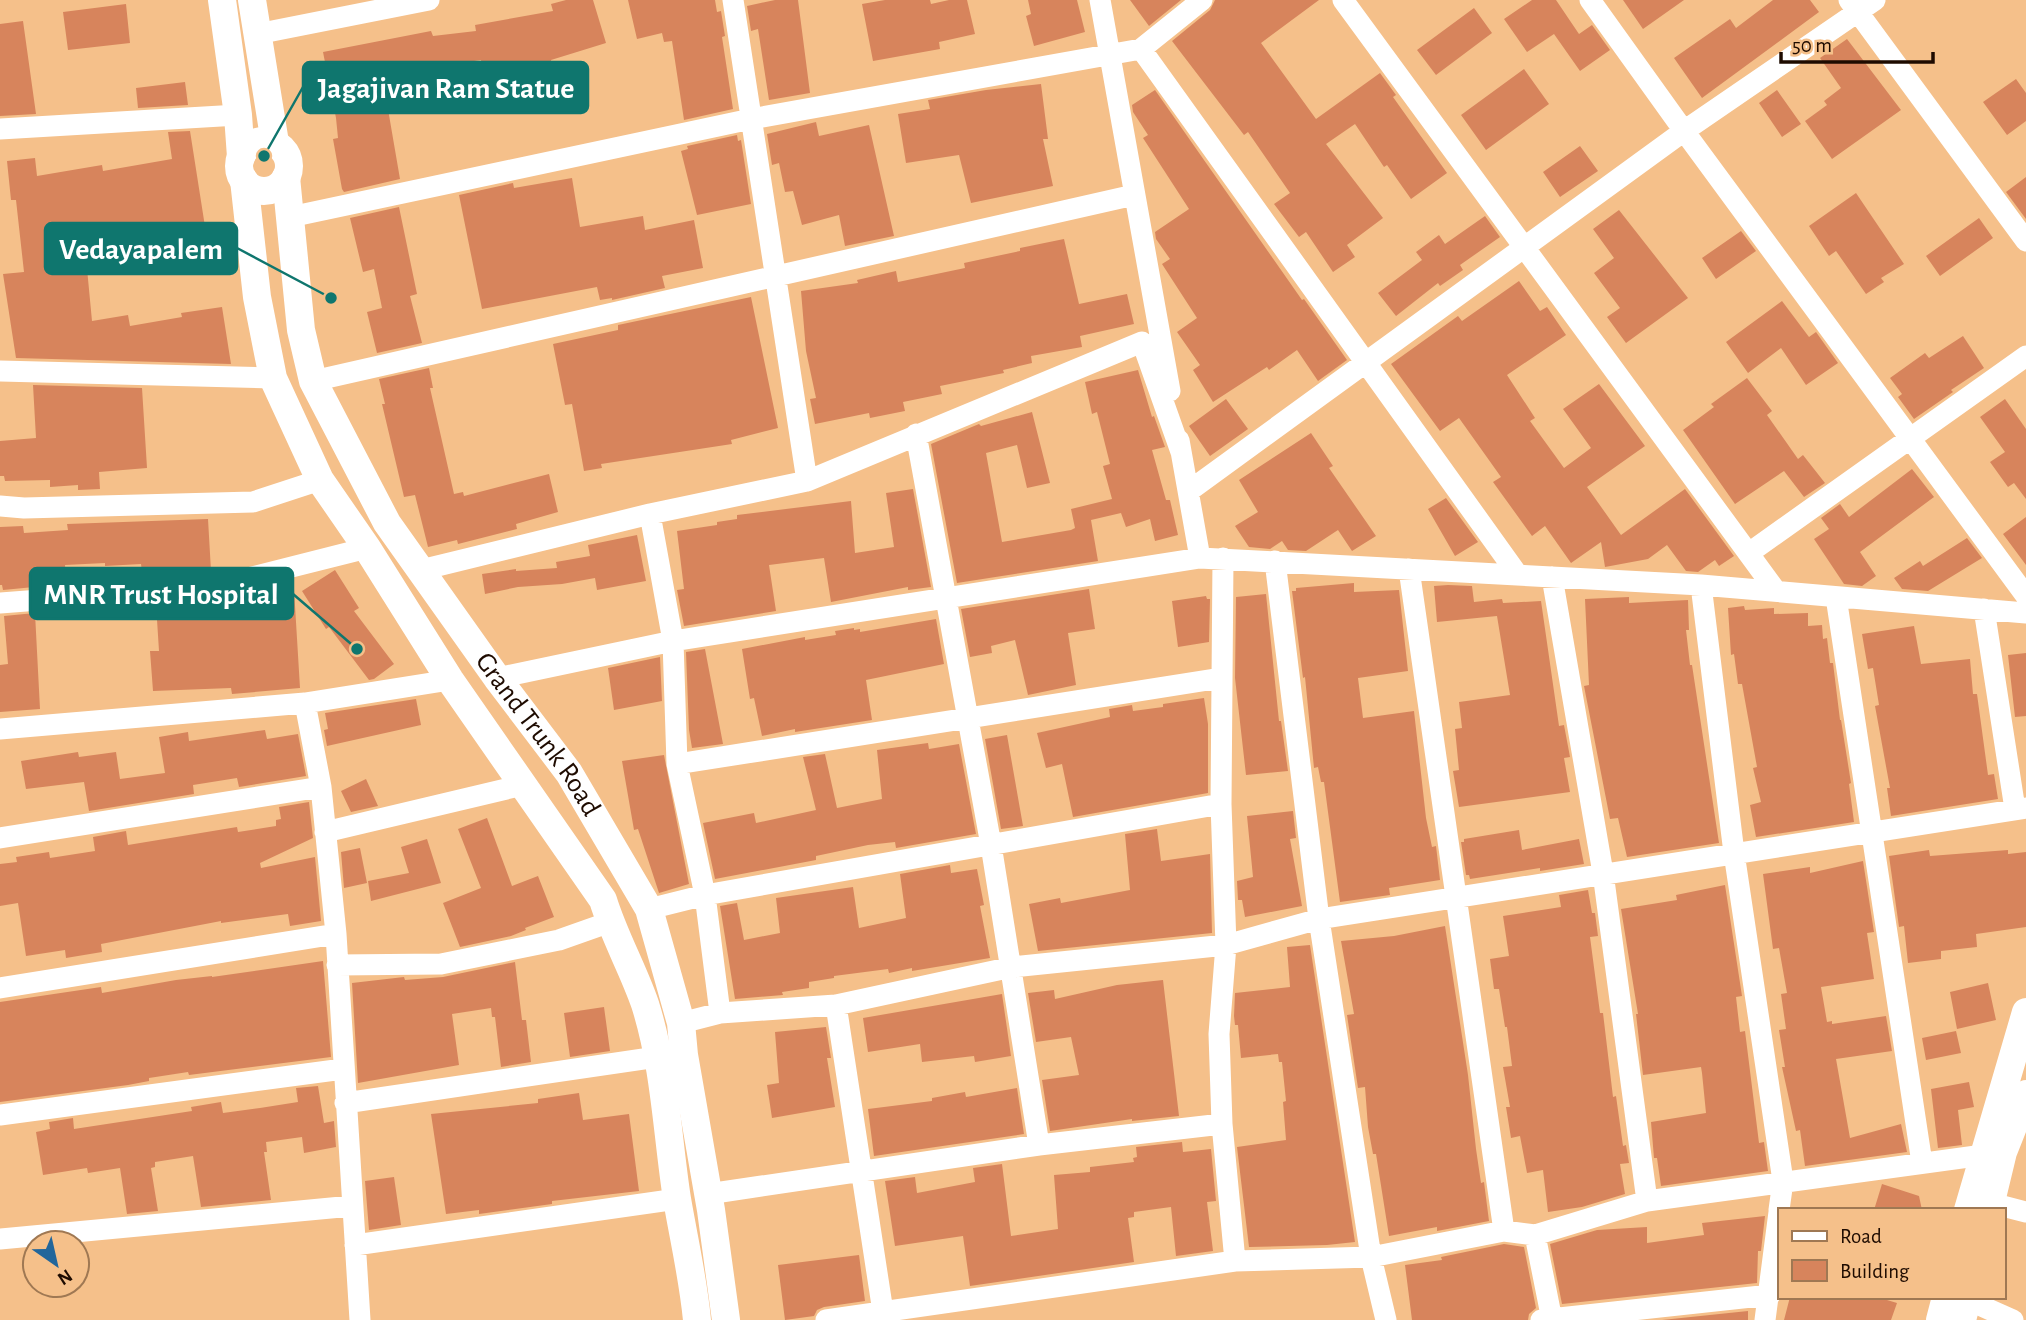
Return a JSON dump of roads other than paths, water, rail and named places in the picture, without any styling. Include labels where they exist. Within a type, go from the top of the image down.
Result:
[{"type":"main road","points":[[222,0],[238,115],[257,297],[273,378],[320,480],[367,548],[450,680],[603,900],[645,1004],[657,1057],[677,1199],[692,1269],[697,1320]]},
{"type":"main road","points":[[252,0],[275,143]]},
{"type":"main road","points":[[267,141],[275,143],[286,154],[289,170],[281,184],[266,191],[257,190],[243,169],[251,144],[267,141]]},
{"type":"main road","name":"Grand Trunk Road","points":[[286,177],[300,330],[313,381],[387,523],[497,678],[569,773],[649,909],[681,1023],[726,1320]]},
{"type":"main road","points":[[1983,1207],[2026,1012]]},
{"type":"main road","points":[[1994,1154],[2024,1109]]},
{"type":"main road","points":[[1940,1320],[1961,1304]]},
{"type":"street","points":[[257,34],[429,0]]},
{"type":"street","points":[[733,0],[807,481]]},
{"type":"street","points":[[1100,0],[1199,558]]},
{"type":"street","points":[[290,216],[751,119],[1141,49],[1202,0]]},
{"type":"street","points":[[1343,0],[1776,591]]},
{"type":"street","points":[[1590,0],[2026,596]]},
{"type":"street","points":[[1189,491],[1853,7],[1875,0]]},
{"type":"street","points":[[1853,7],[2026,241]]},
{"type":"street","points":[[1141,49],[1518,575]]},
{"type":"street","points":[[0,129],[238,115]]},
{"type":"street","points":[[313,381],[1135,195]]},
{"type":"street","points":[[421,570],[650,514],[807,481],[1142,342],[1181,452]]},
{"type":"street","points":[[1749,553],[2026,356]]},
{"type":"street","points":[[0,371],[273,378]]},
{"type":"street","points":[[916,434],[991,845],[1039,1145]]},
{"type":"street","points":[[0,506],[24,508],[253,502],[320,480]]},
{"type":"street","points":[[650,514],[673,641],[677,764],[705,895],[720,1013]]},
{"type":"street","points":[[0,603],[170,590],[244,579],[367,548]]},
{"type":"street","points":[[497,678],[673,641],[1199,558],[1701,585],[2026,613]]},
{"type":"street","points":[[1223,558],[1221,678],[1226,945],[1219,1034],[1222,1124],[1236,1261]]},
{"type":"street","points":[[1275,561],[1319,919],[1371,1257],[1386,1320]]},
{"type":"street","points":[[1409,569],[1504,1231]]},
{"type":"street","points":[[1552,577],[1603,873],[1647,1201]]},
{"type":"street","points":[[1701,585],[1734,853],[1783,1181],[1779,1208]]},
{"type":"street","points":[[1836,597],[1922,1163]]},
{"type":"street","points":[[681,1023],[720,1013],[836,1004],[1012,967],[1226,945],[1319,919],[2020,808],[1984,609]]},
{"type":"street","points":[[677,764],[1221,678]]},
{"type":"street","points":[[0,729],[305,703],[450,680]]},
{"type":"street","points":[[305,703],[321,788],[336,934],[360,1320]]},
{"type":"street","points":[[325,832],[523,785]]},
{"type":"street","points":[[0,838],[321,788]]},
{"type":"street","points":[[649,909],[705,895],[1222,804]]},
{"type":"street","points":[[337,965],[441,964],[559,940],[610,922]]},
{"type":"street","points":[[0,988],[336,934]]},
{"type":"street","points":[[836,1004],[883,1312]]},
{"type":"street","points":[[345,1103],[657,1057]]},
{"type":"street","points":[[0,1115],[343,1069]]},
{"type":"street","points":[[708,1194],[1039,1145],[1222,1124]]},
{"type":"street","points":[[826,1320],[1236,1261],[1371,1257],[1504,1231],[1535,1235],[1647,1201],[1994,1154]]},
{"type":"street","points":[[355,1245],[677,1199]]},
{"type":"street","points":[[0,1239],[352,1206]]},
{"type":"street","points":[[2005,1210],[2026,1212]]},
{"type":"street","points":[[1765,1320],[1778,1220]]},
{"type":"street","points":[[1535,1235],[1548,1319],[1770,1295]]},
{"type":"street","points":[[1961,1304],[2013,1320]]},
{"type":"place","name":"Jagajivan Ram Statue","points":[[264,156]]},
{"type":"place","name":"Vedayapalem","points":[[331,298]]},
{"type":"place","name":"MNR Trust Hospital","points":[[357,649]]}]
